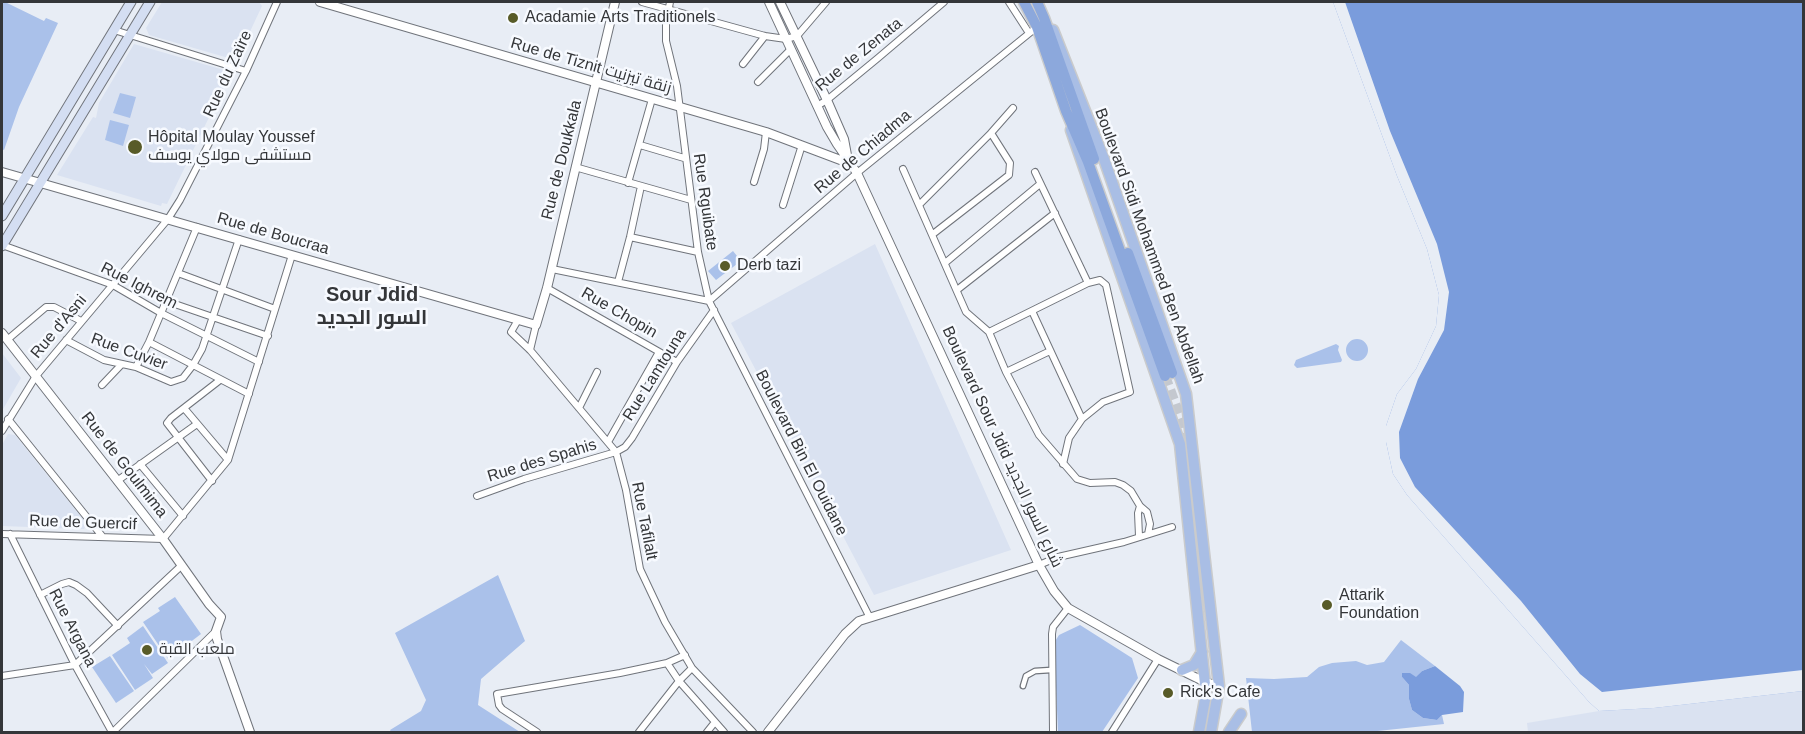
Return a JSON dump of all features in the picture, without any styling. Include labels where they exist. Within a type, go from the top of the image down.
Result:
[{"type":"highway","name":"Boulevard Sidi Mohammed Ben Abdellah","points":[[1024,2],[1033,30],[1071,109]]},
{"type":"highway","name":"Boulevard Sidi Mohammed Ben Abdellah","points":[[1037,2],[1071,109]]},
{"type":"highway","points":[[1071,109],[1168,375]]},
{"type":"main road","points":[[2,216],[131,2]]},
{"type":"main road","points":[[2,245],[150,2]]},
{"type":"main road","name":"Boulevard Sidi Mohammed Ben Abdellah","points":[[1042,2],[1104,159],[1185,390],[1219,686],[1211,732]]},
{"type":"main road","points":[[77,91],[90,100]]},
{"type":"main road","name":"Boulevard Sidi Mohammed Ben Abdellah","points":[[1071,109],[1073,141],[1178,433],[1205,682],[1206,703],[1199,732]]},
{"type":"main road","points":[[1172,385],[1185,390],[1179,403],[1166,398],[1172,385]]},
{"type":"main road","points":[[1182,670],[1194,665],[1202,652]]},
{"type":"main road","points":[[1229,732],[1240,714]]},
{"type":"street","name":"Rue du Zaïre","points":[[168,219],[246,71],[276,2]]},
{"type":"street","name":"Rue de Tiznit زنقة تيزنيت","points":[[320,2],[766,132],[852,164]]},
{"type":"street","name":"Rue de Doukkala","points":[[536,325],[552,268],[615,2]]},
{"type":"street","points":[[642,2],[765,36],[786,39],[797,36],[826,2]]},
{"type":"street","name":"Rue Rguibate","points":[[670,2],[666,41],[677,86],[684,158],[698,252],[710,301]]},
{"type":"street","name":"Boulevard Sour Jdid شارع السور الجديد","points":[[770,2],[817,106],[837,144],[847,155],[857,173],[1038,565],[1054,591],[1068,608],[1158,659],[1205,682],[1219,686]]},
{"type":"street","name":"Boulevard Sour Jdid شارع السور الجديد","points":[[780,2],[827,100],[847,155]]},
{"type":"street","name":"Rue de Zenata","points":[[817,106],[944,2]]},
{"type":"street","points":[[1009,2],[1033,30]]},
{"type":"street","points":[[114,30],[246,71]]},
{"type":"street","name":"Rue de Chiadma","points":[[710,301],[857,173],[1033,30]]},
{"type":"street","points":[[742,64],[765,36]]},
{"type":"street","points":[[758,82],[791,49]]},
{"type":"street","points":[[628,183],[652,99]]},
{"type":"street","points":[[920,204],[1013,108]]},
{"type":"street","points":[[754,182],[766,132]]},
{"type":"street","points":[[933,234],[1009,175],[1010,163],[991,133]]},
{"type":"street","points":[[640,145],[684,158]]},
{"type":"street","points":[[783,205],[802,145]]},
{"type":"street","points":[[575,167],[691,200]]},
{"type":"street","points":[[903,169],[970,317],[989,332],[1006,372],[1039,435],[1063,464],[1082,482],[1115,482],[1131,492],[1140,506],[1148,512],[1150,518],[1148,534]]},
{"type":"street","name":"Rue de Boucraa","points":[[2,172],[536,325]]},
{"type":"street","points":[[1035,172],[1088,283]]},
{"type":"street","points":[[945,263],[1040,184]]},
{"type":"street","points":[[618,282],[641,186]]},
{"type":"street","points":[[957,290],[1055,213]]},
{"type":"street","name":"Rue d'Asni","points":[[2,431],[36,376],[168,219]]},
{"type":"street","points":[[136,367],[149,342],[197,227]]},
{"type":"street","points":[[630,237],[698,252]]},
{"type":"street","points":[[193,365],[207,335],[238,239]]},
{"type":"street","name":"Rue Ighrem","points":[[2,245],[113,285],[161,313],[259,362]]},
{"type":"street","points":[[163,539],[228,460],[292,255]]},
{"type":"street","points":[[552,268],[710,301]]},
{"type":"street","points":[[178,273],[275,309]]},
{"type":"street","points":[[989,332],[1088,283],[1100,280],[1106,285],[1130,390],[1129,393],[1103,402],[1082,419],[1069,438],[1063,464]]},
{"type":"street","name":"Rue Chopin","points":[[547,288],[677,362]]},
{"type":"street","name":"Boulevard Bin El Ouidane","points":[[710,301],[869,616]]},
{"type":"street","points":[[166,302],[268,336]]},
{"type":"street","points":[[4,337],[46,307],[54,307],[81,321]]},
{"type":"street","name":"Rue Lamtouna","points":[[616,452],[625,447],[632,438],[677,362],[714,309]]},
{"type":"street","points":[[1032,311],[1082,419]]},
{"type":"street","name":"Rue Tafilalt","points":[[518,320],[511,332],[530,350],[616,452],[626,490],[640,569],[664,622],[692,668],[753,732]]},
{"type":"street","points":[[530,350],[536,325]]},
{"type":"street","name":"Rue de Goulmima","points":[[4,337],[163,539],[209,604],[221,617],[216,631]]},
{"type":"street","name":"Rue Cuvier","points":[[66,340],[97,357],[136,367],[171,382],[183,378],[193,365]]},
{"type":"street","points":[[149,342],[249,394]]},
{"type":"street","points":[[1006,372],[1050,351]]},
{"type":"street","points":[[608,442],[659,352]]},
{"type":"street","points":[[102,385],[121,365]]},
{"type":"street","points":[[579,408],[597,372]]},
{"type":"street","points":[[212,481],[167,423],[220,380]]},
{"type":"street","points":[[184,408],[228,460]]},
{"type":"street","points":[[8,419],[102,536]]},
{"type":"street","points":[[117,481],[197,424]]},
{"type":"street","name":"Rue des Spahis","points":[[477,496],[524,479],[616,452]]},
{"type":"street","points":[[140,464],[183,516]]},
{"type":"street","points":[[1138,536],[1140,506]]},
{"type":"street","points":[[768,732],[845,634],[859,621],[1058,557],[1124,542],[1172,527]]},
{"type":"street","name":"Rue de Guercif","points":[[2,534],[163,539]]},
{"type":"street","name":"Rue Argana","points":[[10,534],[75,665],[112,732]]},
{"type":"street","points":[[2,676],[75,665],[182,566]]},
{"type":"street","points":[[40,595],[69,582],[87,593],[117,627]]},
{"type":"street","points":[[1053,732],[1051,670],[1053,627],[1068,608]]},
{"type":"street","points":[[112,732],[216,631],[250,732]]},
{"type":"street","points":[[537,732],[502,709],[497,694],[580,681],[667,663],[685,655]]},
{"type":"street","points":[[1112,732],[1158,659]]},
{"type":"street","points":[[667,663],[679,681],[724,732]]},
{"type":"street","points":[[639,732],[692,668]]},
{"type":"street","points":[[1023,686],[1026,676],[1035,671],[1051,670]]},
{"type":"street","points":[[706,732],[715,722]]},
{"type":"shaded area","points":[[2,2],[44,21],[46,18],[58,23],[19,107],[4,150],[2,149]]},
{"type":"shaded area","points":[[162,2],[259,2],[262,6],[238,57],[232,59],[149,35],[146,28]]},
{"type":"shaded area","points":[[1333,2],[1803,2],[1803,691],[1654,708],[1599,711],[1407,495],[1393,474],[1386,442],[1386,426],[1397,394],[1416,369],[1436,326],[1439,295],[1427,249],[1397,176]]},
{"type":"shaded area","name":"Hôpital Moulay Youssef مستشفى مولاي يوسف","points":[[134,44],[231,72],[167,204],[162,203],[161,206],[57,175],[93,117],[96,118],[99,103]]},
{"type":"shaded area","points":[[120,93],[136,97],[130,118],[113,113]]},
{"type":"shaded area","points":[[110,120],[129,125],[123,146],[105,140]]},
{"type":"shaded area","points":[[875,244],[1011,550],[874,595],[731,323]]},
{"type":"shaded area","name":"Derb tazi","points":[[733,251],[741,261],[716,280],[708,271]]},
{"type":"shaded area","points":[[1357,339],[1365,342],[1368,350],[1365,358],[1357,361],[1349,358],[1346,350],[1349,342]]},
{"type":"shaded area","points":[[1336,344],[1339,346],[1341,362],[1297,368],[1294,365],[1296,360]]},
{"type":"shaded area","points":[[2,353],[21,378],[2,411]]},
{"type":"shaded area","points":[[8,434],[15,435],[87,524],[84,529],[2,526],[2,445]]},
{"type":"shaded area","points":[[498,575],[525,641],[481,679],[478,705],[520,732],[391,732],[390,730],[421,711],[426,700],[395,633]]},
{"type":"shaded area","points":[[175,597],[201,634],[168,659],[143,622]]},
{"type":"shaded area","points":[[1080,625],[1132,658],[1138,678],[1102,732],[1058,732],[1054,643],[1059,635]]},
{"type":"shaded area","points":[[143,626],[168,663],[152,674],[144,664],[153,678],[135,690],[112,655],[130,643],[127,638]]},
{"type":"shaded area","points":[[1401,640],[1435,666],[1422,671],[1416,678],[1402,677],[1409,685],[1412,710],[1423,718],[1437,720],[1442,715],[1444,724],[1368,732],[1252,732],[1246,678],[1307,677],[1319,667],[1332,663],[1356,661],[1367,665],[1384,662]]},
{"type":"shaded area","points":[[110,656],[134,691],[116,703],[92,667]]},
{"type":"shaded area","points":[[1435,666],[1464,692],[1463,712],[1442,715],[1437,720],[1423,718],[1412,710],[1409,685],[1402,677],[1402,673],[1410,673],[1416,677],[1422,671]]},
{"type":"shaded area","points":[[1803,691],[1803,732],[1528,732],[1527,723],[1599,711],[1654,708]]},
{"type":"pier","points":[[1333,2],[1345,2],[1390,131],[1437,244],[1449,292],[1444,330],[1418,379],[1399,432],[1400,458],[1415,487],[1521,601],[1580,674],[1602,692],[1803,670],[1803,691],[1654,708],[1599,711],[1407,495],[1393,474],[1386,442],[1386,426],[1397,394],[1416,369],[1436,326],[1439,295],[1427,249],[1397,176]]},
{"type":"tunnel","points":[[1165,376],[1182,422],[1190,489]]},
{"type":"tunnel","points":[[1204,732],[1208,705]]},
{"type":"place","name":"Acadamie Arts Traditionels","points":[[513,18]]},
{"type":"place","name":"Hôpital Moulay Youssef مستشفى مولاي يوسف","points":[[135,147]]},
{"type":"place","name":"Derb tazi","points":[[725,266]]},
{"type":"place","name":"Attarik Foundation","points":[[1327,605]]},
{"type":"place","name":"ملعب القبة","points":[[147,650]]},
{"type":"place","name":"Rick's Cafe","points":[[1168,693]]},
{"type":"district","name":"Sour Jdid السور الجديد","points":[[372,306]]}]
